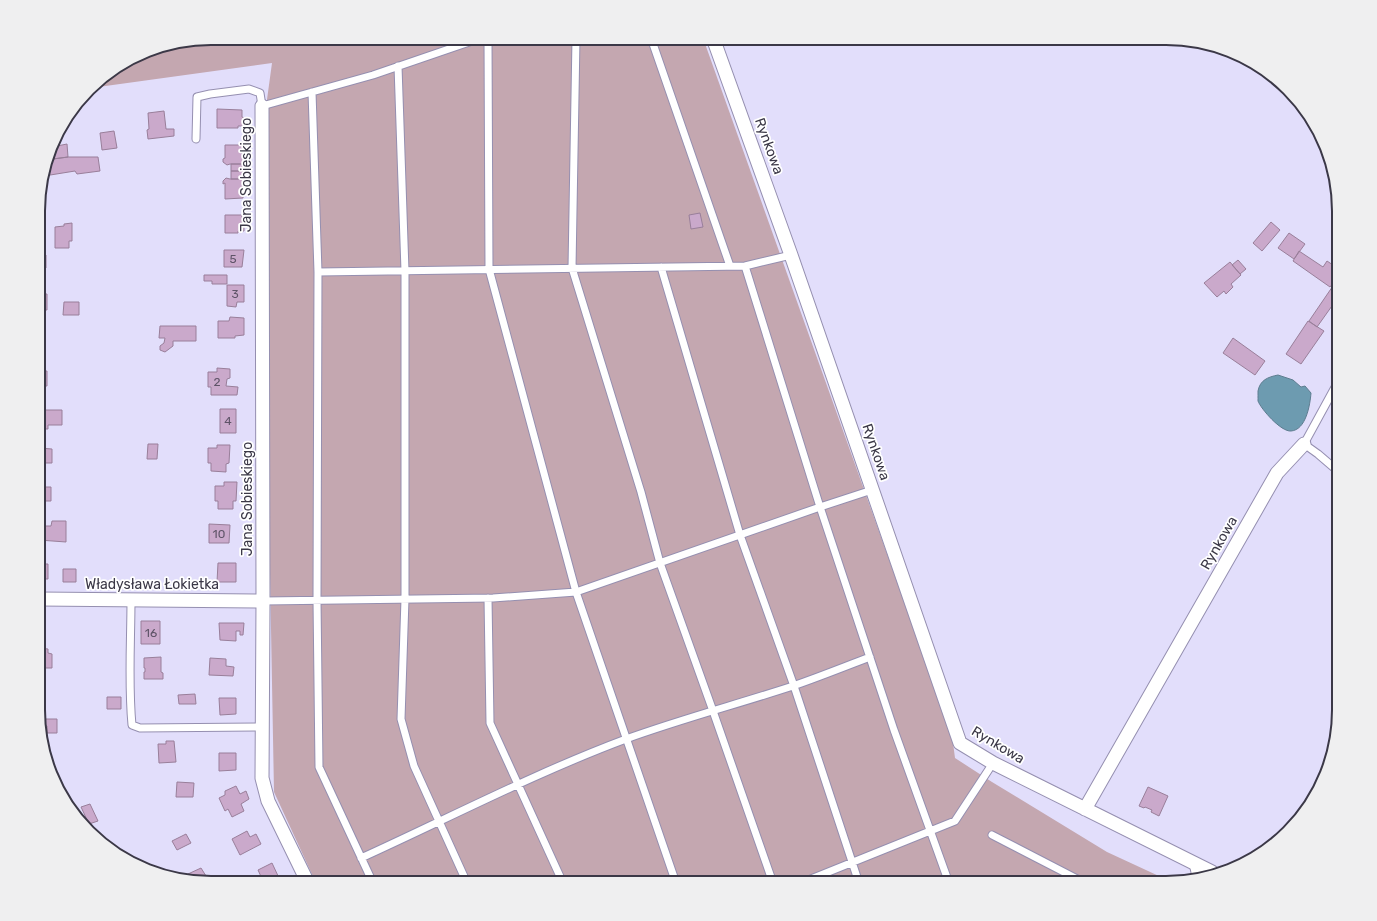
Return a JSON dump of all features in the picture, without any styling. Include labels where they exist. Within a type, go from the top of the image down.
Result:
[{"type":"street","name":"Rynkowa","points":[[715,45],[790,254],[960,743],[993,763],[1208,870]]},
{"type":"street","name":"Jana Sobieskiego","points":[[262,106],[262,778],[268,801],[305,876]]},
{"type":"street","name":"Rynkowa","points":[[1086,809],[1277,473],[1304,444]]},
{"type":"street","name":"Władysława Łokietka","points":[[45,599],[263,601]]},
{"type":"lane","points":[[196,139],[197,97],[250,89],[260,93],[262,106],[398,66],[460,45]]},
{"type":"lane","points":[[488,45],[489,269],[576,592],[674,876]]},
{"type":"lane","points":[[576,45],[572,268],[641,492],[660,563],[771,876]]},
{"type":"lane","points":[[653,45],[730,266]]},
{"type":"lane","points":[[398,66],[405,271],[405,599],[401,719],[414,766],[464,876]]},
{"type":"lane","points":[[312,92],[318,272],[318,768],[370,876]]},
{"type":"lane","points":[[318,272],[745,266],[790,254]]},
{"type":"lane","points":[[745,266],[820,507],[894,730],[946,876]]},
{"type":"lane","points":[[661,267],[740,535],[794,686],[857,876]]},
{"type":"lane","points":[[1332,393],[1304,444],[1332,466]]},
{"type":"lane","points":[[263,601],[488,598],[576,592],[872,490]]},
{"type":"lane","points":[[488,598],[490,723],[560,876]]},
{"type":"lane","points":[[132,600],[130,659],[132,725],[140,728],[262,727]]},
{"type":"lane","points":[[361,858],[518,784],[626,739],[713,710],[794,686],[870,657]]},
{"type":"lane","points":[[818,876],[954,821],[993,763]]},
{"type":"lane","points":[[992,835],[1071,876]]},
{"type":"lane","points":[[1193,863],[1195,874]]},
{"type":"shaded area","points":[[200,45],[705,45],[897,582],[953,743],[955,758],[1107,852],[1159,876],[313,876],[274,792],[262,136],[272,63],[101,87],[110,79],[138,62],[168,51]]},
{"type":"water","points":[[1278,375],[1293,380],[1301,387],[1305,386],[1311,393],[1310,404],[1304,422],[1296,430],[1291,431],[1282,428],[1267,414],[1258,401],[1258,391],[1261,384],[1268,378]]},
{"type":"building","points":[[217,109],[242,110],[244,126],[238,126],[238,128],[217,128]]},
{"type":"building","points":[[164,111],[166,129],[174,129],[174,136],[148,139],[148,113]]},
{"type":"building","points":[[114,131],[117,148],[102,150],[100,133]]},
{"type":"building","points":[[67,144],[68,157],[54,159],[59,146]]},
{"type":"building","points":[[225,145],[243,145],[244,164],[227,165],[223,162],[223,159],[225,158]]},
{"type":"building","points":[[68,157],[98,157],[100,171],[77,174],[75,171],[49,175],[54,159]]},
{"type":"building","points":[[231,164],[244,164],[244,171],[231,171]]},
{"type":"building","points":[[231,171],[244,171],[244,179],[231,179]]},
{"type":"building","points":[[226,178],[244,179],[243,198],[225,199],[225,183],[223,184],[223,181]]},
{"type":"building","points":[[700,213],[703,227],[691,229],[689,215]]},
{"type":"building","points":[[225,215],[242,215],[244,231],[238,231],[238,233],[225,233]]},
{"type":"building","points":[[1271,222],[1280,230],[1262,251],[1253,243]]},
{"type":"building","points":[[72,223],[72,241],[69,241],[69,248],[55,248],[55,227]]},
{"type":"building","points":[[1289,233],[1305,244],[1294,259],[1278,248]]},
{"type":"building","points":[[224,250],[244,250],[242,267],[224,267]]},
{"type":"building","points":[[1299,251],[1323,267],[1327,261],[1332,264],[1332,285],[1330,287],[1293,261]]},
{"type":"building","points":[[45,255],[46,255],[45,268]]},
{"type":"building","points":[[1238,260],[1246,269],[1240,274],[1232,265]]},
{"type":"building","points":[[1230,262],[1241,275],[1231,284],[1233,287],[1226,294],[1224,291],[1217,297],[1204,283]]},
{"type":"building","points":[[204,275],[227,275],[227,284],[212,284],[212,281],[204,281]]},
{"type":"building","points":[[227,285],[244,285],[244,302],[237,302],[236,307],[227,306]]},
{"type":"building","points":[[1332,287],[1332,306],[1317,327],[1309,321]]},
{"type":"building","points":[[45,294],[47,294],[47,310],[45,310]]},
{"type":"building","points":[[64,302],[79,302],[79,315],[63,315]]},
{"type":"building","points":[[230,317],[244,318],[244,335],[235,336],[235,338],[218,338],[218,321],[229,321]]},
{"type":"building","points":[[1308,321],[1324,331],[1301,364],[1286,354]]},
{"type":"building","points":[[160,326],[196,326],[196,341],[173,341],[173,346],[165,352],[160,350],[160,346],[164,343],[165,338],[159,338]]},
{"type":"building","points":[[1233,338],[1265,361],[1255,375],[1223,353]]},
{"type":"building","points":[[217,368],[230,369],[230,378],[227,379],[226,386],[238,387],[237,395],[211,395],[211,387],[208,387],[208,372],[217,372]]},
{"type":"building","points":[[45,371],[47,371],[47,386],[45,386]]},
{"type":"building","points":[[220,409],[236,409],[236,433],[220,433]]},
{"type":"building","points":[[45,410],[62,410],[62,425],[48,425],[48,429],[45,429]]},
{"type":"building","points":[[148,444],[158,444],[157,459],[147,459]]},
{"type":"building","points":[[217,445],[230,445],[229,463],[226,464],[226,472],[211,471],[211,463],[208,463],[208,448],[217,448]]},
{"type":"building","points":[[45,448],[52,449],[52,463],[45,463]]},
{"type":"building","points":[[224,482],[237,482],[236,501],[233,501],[233,509],[218,509],[218,501],[215,501],[215,486],[224,486]]},
{"type":"building","points":[[45,487],[51,487],[51,501],[45,501]]},
{"type":"building","points":[[52,521],[66,521],[66,542],[45,540],[45,526],[51,526]]},
{"type":"building","points":[[209,524],[230,525],[229,543],[209,543]]},
{"type":"building","points":[[218,563],[236,563],[236,582],[217,582]]},
{"type":"building","points":[[45,564],[48,564],[48,579],[45,579]]},
{"type":"building","points":[[63,569],[76,569],[76,582],[63,582]]},
{"type":"building","points":[[141,621],[160,621],[160,644],[141,644]]},
{"type":"building","points":[[219,623],[244,623],[243,635],[240,635],[240,631],[236,631],[236,641],[220,640]]},
{"type":"building","points":[[45,649],[48,649],[48,653],[52,654],[52,668],[45,668]]},
{"type":"building","points":[[161,657],[161,672],[163,673],[163,679],[144,679],[144,658]]},
{"type":"building","points":[[210,658],[226,659],[226,666],[234,667],[233,676],[209,675]]},
{"type":"building","points":[[195,694],[196,704],[179,704],[178,695]]},
{"type":"building","points":[[107,697],[121,697],[121,709],[107,709]]},
{"type":"building","points":[[219,698],[236,698],[236,714],[220,715]]},
{"type":"building","points":[[45,719],[57,719],[57,733],[47,733],[47,726],[45,726]]},
{"type":"building","points":[[166,741],[174,741],[176,762],[159,763],[158,744],[166,744]]},
{"type":"building","points":[[219,753],[236,753],[236,770],[219,771]]},
{"type":"building","points":[[177,782],[194,783],[193,797],[176,797]]},
{"type":"building","points":[[236,786],[240,794],[246,791],[249,799],[241,804],[244,811],[232,817],[228,809],[225,811],[219,798],[225,795],[225,791]]},
{"type":"building","points":[[1148,787],[1168,796],[1159,816],[1151,812],[1152,810],[1139,806]]},
{"type":"building","points":[[90,804],[98,821],[90,824],[87,820],[81,807]]},
{"type":"building","points":[[247,831],[250,837],[256,834],[261,844],[240,855],[232,839]]},
{"type":"building","points":[[186,834],[191,843],[177,850],[172,841]]},
{"type":"building","points":[[272,863],[278,876],[261,876],[258,870]]},
{"type":"building","points":[[201,868],[206,876],[190,875],[188,874]]}]
